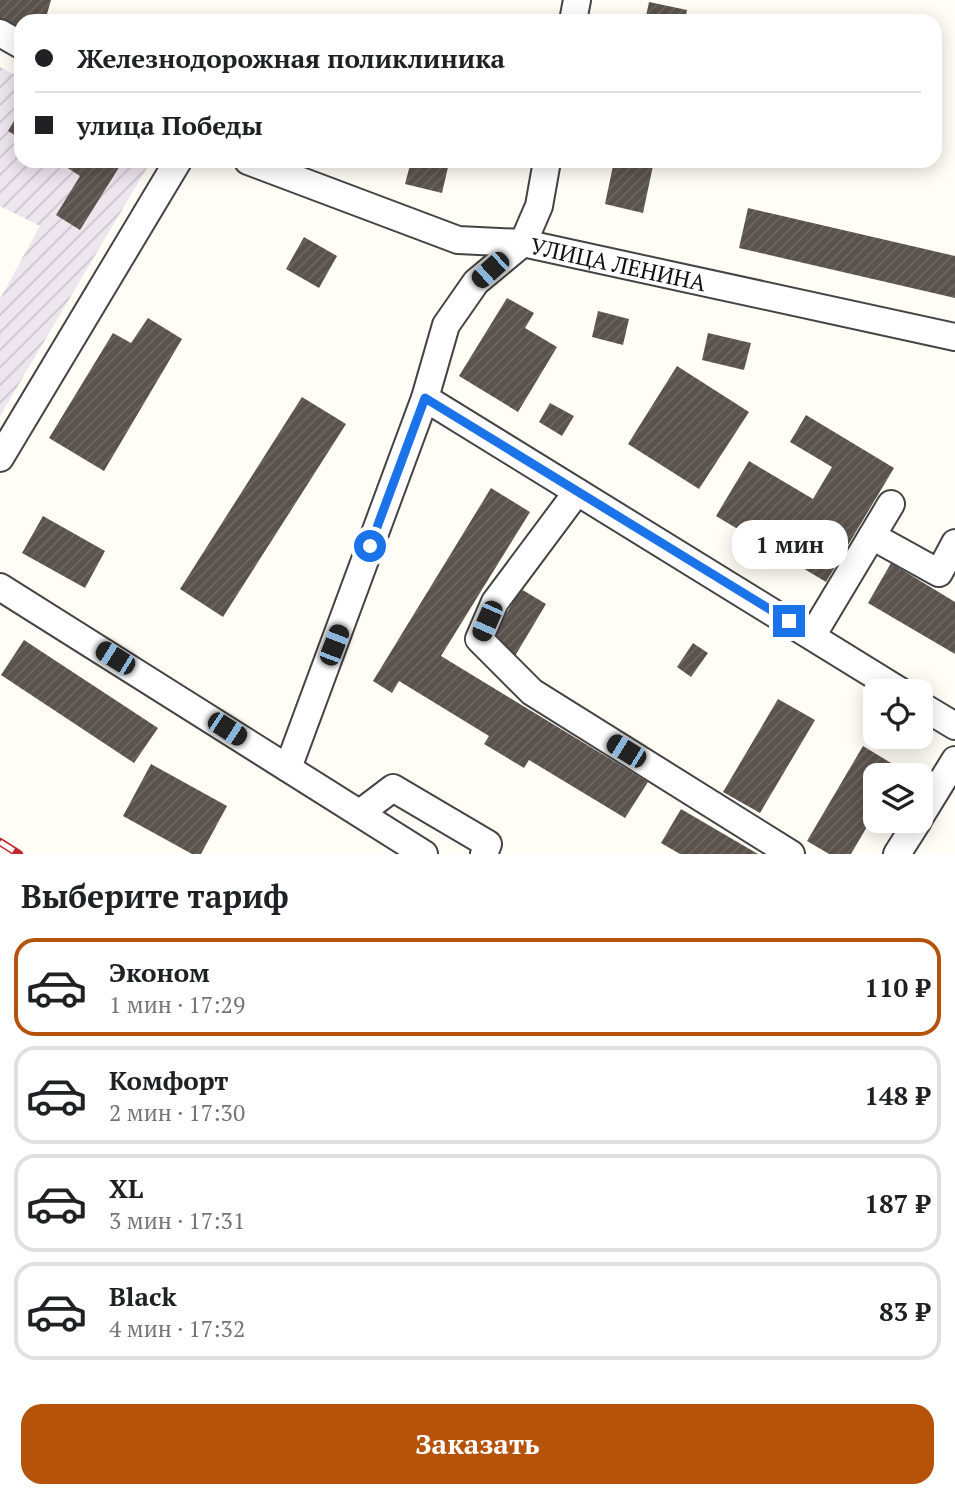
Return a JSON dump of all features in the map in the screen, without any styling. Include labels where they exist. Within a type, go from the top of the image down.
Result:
[{"type":"street","points":[[0,458],[174,168]]},
{"type":"street","name":"УЛИЦА ЛЕНИНА","points":[[267,168],[458,240],[523,243],[955,337]]},
{"type":"street","points":[[288,768],[425,398],[446,325],[476,282],[523,243],[539,206],[546,168]]},
{"type":"street","points":[[425,398],[881,679]]},
{"type":"street","points":[[577,492],[495,602],[479,639],[532,692],[791,854]]},
{"type":"street","points":[[812,636],[891,504]]},
{"type":"street","points":[[872,536],[939,573],[955,543]]},
{"type":"street","points":[[0,587],[424,854]]},
{"type":"street","points":[[933,713],[955,726]]},
{"type":"street","points":[[933,796],[955,760]]},
{"type":"street","points":[[360,813],[393,788],[488,844],[484,854]]},
{"type":"street","points":[[897,854],[910,833]]},
{"type":"shaded area","points":[[0,67],[14,74],[14,168],[147,168],[0,416],[0,299],[40,226],[0,206]]},
{"type":"building","points":[[0,0],[51,0],[47,14],[14,14],[14,29],[0,24]]},
{"type":"building","points":[[649,2],[687,10],[686,14],[646,14]]},
{"type":"building","points":[[14,121],[14,135],[8,131]]},
{"type":"building","points":[[68,168],[119,168],[80,230],[56,215],[80,176]]},
{"type":"building","points":[[409,168],[448,168],[442,193],[405,184]]},
{"type":"building","points":[[613,168],[653,168],[643,213],[605,204]]},
{"type":"building","points":[[748,208],[955,256],[955,298],[739,248]]},
{"type":"building","points":[[304,237],[337,256],[319,288],[286,269]]},
{"type":"building","points":[[507,298],[534,313],[525,328],[557,347],[518,412],[459,376]]},
{"type":"building","points":[[598,311],[629,319],[623,345],[592,337]]},
{"type":"building","points":[[148,318],[182,339],[104,471],[49,438],[113,333],[131,343]]},
{"type":"building","points":[[708,333],[751,343],[744,370],[702,360]]},
{"type":"building","points":[[677,366],[749,412],[699,489],[628,444]]},
{"type":"building","points":[[302,397],[346,424],[223,617],[180,589]]},
{"type":"building","points":[[550,403],[574,416],[562,436],[539,422]]},
{"type":"building","points":[[806,415],[894,468],[826,582],[716,516],[749,461],[813,499],[832,467],[790,442]]},
{"type":"building","points":[[491,488],[530,512],[441,656],[648,782],[625,818],[529,760],[524,768],[484,744],[489,736],[399,681],[392,693],[373,681]]},
{"type":"building","points":[[43,516],[105,551],[85,588],[22,553]]},
{"type":"building","points":[[891,563],[955,602],[955,654],[868,603]]},
{"type":"building","points":[[521,589],[546,604],[515,656],[490,641]]},
{"type":"building","points":[[24,640],[158,728],[134,763],[1,675]]},
{"type":"building","points":[[693,643],[708,653],[691,677],[677,667]]},
{"type":"building","points":[[778,699],[815,720],[760,813],[723,792]]},
{"type":"building","points":[[863,746],[863,749],[868,749],[891,763],[863,763],[863,833],[851,854],[829,854],[807,841]]},
{"type":"building","points":[[151,764],[227,806],[201,854],[192,854],[123,816]]},
{"type":"building","points":[[681,809],[758,854],[680,854],[661,843]]},
{"type":"railway","points":[[0,842],[19,854]]},
{"type":"route","points":[[370,546],[425,398],[789,621]]}]
